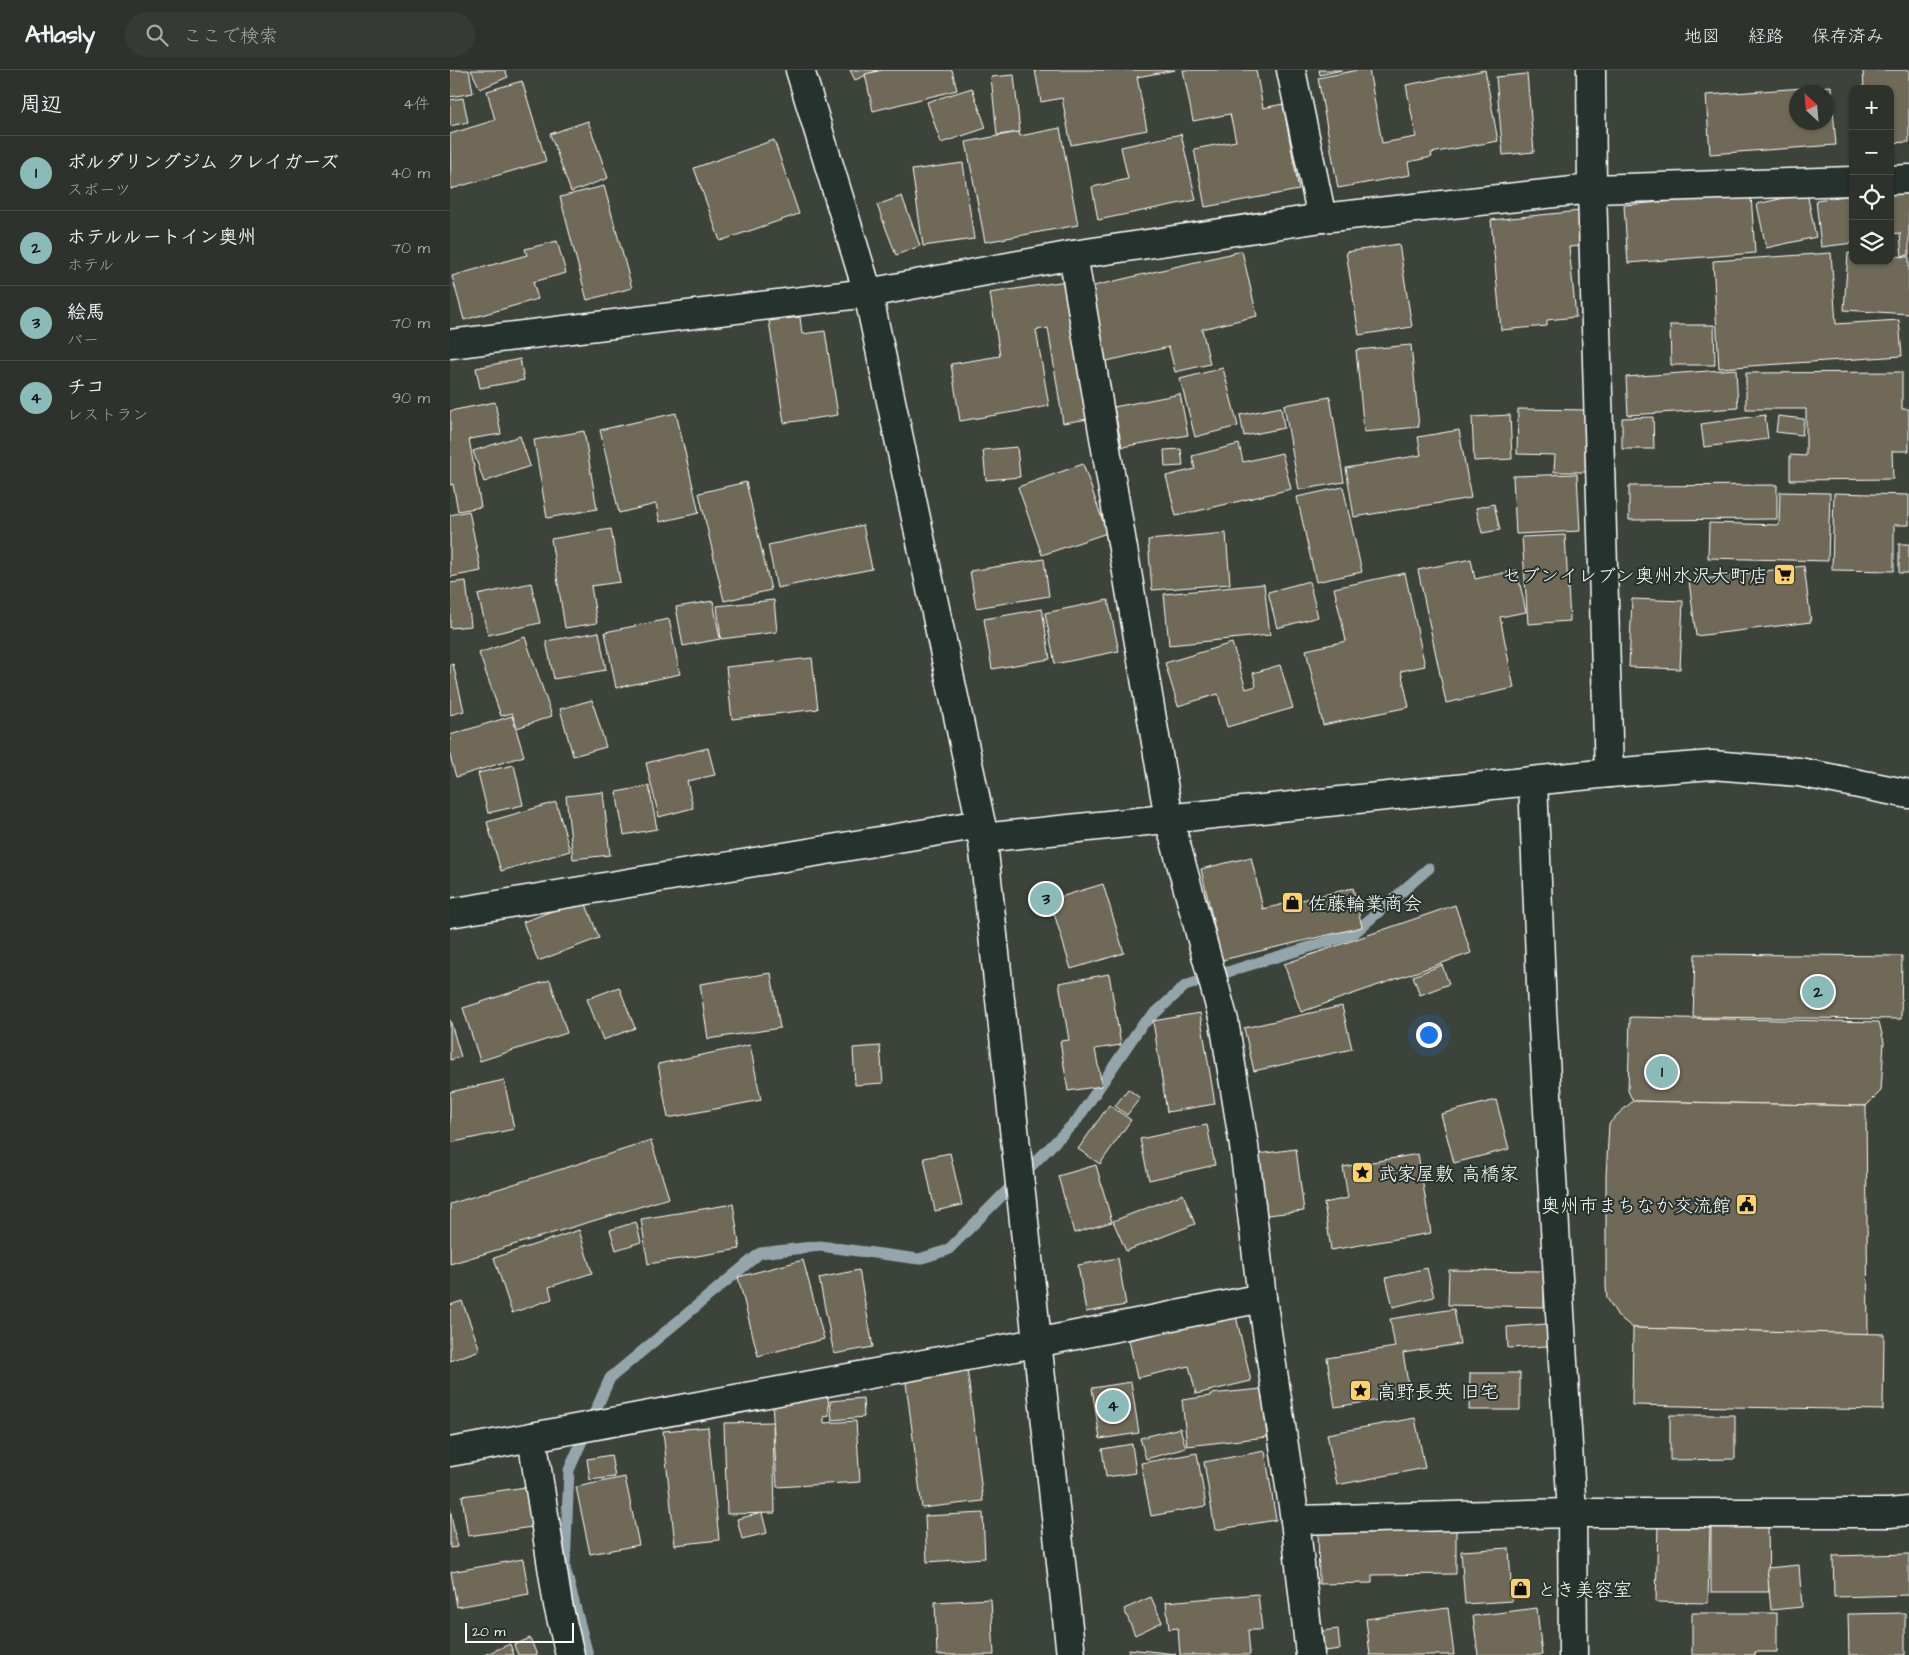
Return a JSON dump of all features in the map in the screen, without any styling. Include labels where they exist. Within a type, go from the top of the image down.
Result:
[{"type":"street","points":[[800,70],[868,293],[981,831],[1071,1655]]},
{"type":"street","points":[[1291,70],[1322,218]]},
{"type":"street","points":[[1591,70],[1592,189],[1609,773]]},
{"type":"street","points":[[1894,180],[1909,179]]},
{"type":"street","points":[[450,344],[868,293],[1072,255],[1322,218],[1592,189],[1849,181]]},
{"type":"street","points":[[1072,255],[1169,819],[1224,1021],[1244,1146],[1262,1298],[1295,1520],[1310,1655]]},
{"type":"street","points":[[450,913],[981,831],[1169,819],[1609,773],[1712,765],[1798,772],[1909,794]]},
{"type":"street","points":[[1533,781],[1542,1010],[1572,1513],[1573,1655]]},
{"type":"street","points":[[450,1452],[1036,1343],[1262,1298]]},
{"type":"street","points":[[532,1437],[558,1605],[570,1655]]},
{"type":"street","points":[[1295,1520],[1572,1513],[1890,1513],[1909,1511]]},
{"type":"building","points":[[450,70],[469,70],[473,93],[450,97]]},
{"type":"building","points":[[471,70],[505,70],[508,77],[480,89]]},
{"type":"building","points":[[850,70],[878,70],[855,80]]},
{"type":"building","points":[[883,70],[952,70],[957,90],[873,111],[865,74]]},
{"type":"building","points":[[1035,70],[1175,70],[1137,77],[1147,130],[1071,145],[1062,98],[1041,102]]},
{"type":"building","points":[[1183,70],[1256,70],[1263,108],[1283,104],[1299,190],[1205,207],[1194,149],[1236,141],[1230,114],[1193,121]]},
{"type":"building","points":[[1319,70],[1342,70],[1320,75]]},
{"type":"building","points":[[1358,70],[1369,70],[1382,143],[1416,137],[1406,85],[1485,70],[1498,141],[1431,153],[1432,157],[1408,162],[1410,175],[1338,188],[1318,78]]},
{"type":"building","points":[[1863,70],[1909,70],[1909,142],[1894,143],[1894,85],[1864,85]]},
{"type":"building","points":[[1527,74],[1534,152],[1503,155],[1496,77]]},
{"type":"building","points":[[1014,75],[1020,132],[997,135],[991,77]]},
{"type":"building","points":[[522,81],[546,161],[451,189],[450,134],[495,120],[487,91]]},
{"type":"building","points":[[972,88],[986,128],[941,143],[927,102]]},
{"type":"building","points":[[1789,89],[1789,130],[1834,130],[1834,121],[1836,145],[1710,154],[1706,95]]},
{"type":"building","points":[[463,98],[468,122],[450,126],[450,100]]},
{"type":"building","points":[[588,121],[608,178],[571,192],[550,134]]},
{"type":"building","points":[[1060,128],[1078,225],[985,242],[966,142],[1019,132],[1020,136]]},
{"type":"building","points":[[1181,134],[1196,200],[1098,220],[1092,187],[1128,179],[1121,147]]},
{"type":"building","points":[[774,140],[799,214],[720,241],[694,168]]},
{"type":"building","points":[[963,163],[974,239],[923,246],[912,170]]},
{"type":"building","points":[[604,186],[632,288],[587,300],[560,197]]},
{"type":"building","points":[[1909,189],[1909,255],[1902,256],[1900,233],[1894,234],[1894,191]]},
{"type":"building","points":[[1807,193],[1816,237],[1766,248],[1757,204]]},
{"type":"building","points":[[1751,195],[1755,253],[1628,263],[1624,205]]},
{"type":"building","points":[[902,196],[920,246],[896,255],[877,205]]},
{"type":"building","points":[[1849,196],[1849,244],[1821,247],[1816,200]]},
{"type":"building","points":[[1580,211],[1583,246],[1569,247],[1576,317],[1547,320],[1547,326],[1501,330],[1491,220]]},
{"type":"building","points":[[557,241],[566,273],[533,282],[538,299],[464,320],[452,276],[527,255],[525,249]]},
{"type":"building","points":[[1399,244],[1412,327],[1359,335],[1346,252]]},
{"type":"building","points":[[1242,251],[1257,316],[1202,329],[1210,364],[1175,372],[1169,347],[1098,363],[1081,289]]},
{"type":"building","points":[[1831,253],[1836,324],[1899,320],[1902,356],[1719,368],[1713,261]]},
{"type":"building","points":[[1848,253],[1849,265],[1894,265],[1894,256],[1909,257],[1909,314],[1844,310]]},
{"type":"building","points":[[1066,281],[1088,419],[1063,423],[1048,328],[1036,330],[1049,406],[960,421],[951,364],[1000,356],[990,293]]},
{"type":"building","points":[[800,317],[802,334],[825,331],[838,415],[784,423],[769,321]]},
{"type":"building","points":[[1670,325],[1714,325],[1715,365],[1671,365]]},
{"type":"building","points":[[1411,345],[1419,427],[1364,432],[1356,350]]},
{"type":"building","points":[[520,359],[524,380],[480,388],[476,368]]},
{"type":"building","points":[[1223,368],[1238,426],[1195,437],[1180,379]]},
{"type":"building","points":[[1736,369],[1738,408],[1628,415],[1626,377]]},
{"type":"building","points":[[1902,372],[1902,409],[1909,409],[1909,451],[1892,451],[1893,479],[1790,480],[1790,455],[1806,456],[1806,409],[1746,409],[1746,373]]},
{"type":"building","points":[[1180,394],[1188,435],[1122,447],[1114,407]]},
{"type":"building","points":[[1330,397],[1344,482],[1299,490],[1284,405]]},
{"type":"building","points":[[495,402],[501,434],[469,439],[481,507],[458,511],[453,484],[450,485],[450,411]]},
{"type":"building","points":[[1281,407],[1284,428],[1244,436],[1240,415]]},
{"type":"building","points":[[1518,409],[1589,410],[1588,472],[1554,472],[1555,455],[1517,454]]},
{"type":"building","points":[[676,413],[699,513],[660,522],[656,504],[619,513],[600,430]]},
{"type":"building","points":[[1510,415],[1512,459],[1474,461],[1472,417]]},
{"type":"building","points":[[1765,415],[1768,439],[1704,447],[1701,424]]},
{"type":"building","points":[[1778,416],[1804,419],[1802,435],[1776,432]]},
{"type":"building","points":[[1653,417],[1654,449],[1622,449],[1622,418]]},
{"type":"building","points":[[1459,430],[1471,498],[1354,517],[1346,468],[1421,455],[1418,437]]},
{"type":"building","points":[[584,431],[597,509],[547,518],[534,440]]},
{"type":"building","points":[[520,436],[530,466],[484,482],[473,451]]},
{"type":"building","points":[[1239,444],[1243,462],[1282,453],[1291,489],[1176,516],[1166,476],[1195,469],[1192,456]]},
{"type":"building","points":[[1017,447],[1020,477],[986,480],[983,450]]},
{"type":"building","points":[[1181,449],[1183,466],[1165,467],[1164,450]]},
{"type":"building","points":[[1083,464],[1107,533],[1042,555],[1018,487]]},
{"type":"building","points":[[1577,474],[1580,531],[1516,534],[1513,476]]},
{"type":"building","points":[[746,482],[771,590],[724,601],[699,493]]},
{"type":"building","points":[[1777,485],[1777,519],[1629,520],[1629,486]]},
{"type":"building","points":[[1343,487],[1362,572],[1316,582],[1297,497]]},
{"type":"building","points":[[1780,492],[1830,493],[1828,561],[1708,558],[1709,523],[1779,525]]},
{"type":"building","points":[[1834,493],[1909,495],[1909,525],[1894,525],[1894,571],[1832,570]]},
{"type":"building","points":[[1494,504],[1500,530],[1482,533],[1476,508]]},
{"type":"building","points":[[469,511],[481,571],[450,577],[450,515]]},
{"type":"building","points":[[863,525],[872,569],[777,588],[768,545]]},
{"type":"building","points":[[611,529],[620,582],[591,586],[597,623],[565,628],[551,539]]},
{"type":"building","points":[[1226,533],[1230,584],[1152,590],[1148,540]]},
{"type":"building","points":[[1565,535],[1570,621],[1528,624],[1522,537]]},
{"type":"building","points":[[1899,544],[1909,544],[1909,573],[1899,573]]},
{"type":"building","points":[[1044,559],[1049,596],[976,608],[970,571]]},
{"type":"building","points":[[1471,559],[1475,579],[1517,570],[1526,612],[1500,617],[1514,688],[1446,703],[1418,570]]},
{"type":"building","points":[[1804,566],[1811,622],[1696,636],[1689,581]]},
{"type":"building","points":[[1405,573],[1425,666],[1401,671],[1409,707],[1323,725],[1306,650],[1346,641],[1334,588]]},
{"type":"building","points":[[466,581],[471,626],[450,628],[450,583]]},
{"type":"building","points":[[1309,581],[1318,617],[1277,628],[1268,592]]},
{"type":"building","points":[[531,583],[540,623],[488,635],[478,595]]},
{"type":"building","points":[[1264,584],[1270,635],[1169,645],[1164,594]]},
{"type":"building","points":[[1632,599],[1683,601],[1680,669],[1629,667]]},
{"type":"building","points":[[774,600],[777,632],[721,639],[717,606]]},
{"type":"building","points":[[1108,600],[1119,651],[1055,664],[1045,613]]},
{"type":"building","points":[[713,601],[720,639],[683,646],[676,607]]},
{"type":"building","points":[[1042,609],[1050,659],[992,669],[984,619]]},
{"type":"building","points":[[669,619],[680,674],[616,688],[605,632]]},
{"type":"building","points":[[599,632],[606,670],[554,679],[546,641]]},
{"type":"building","points":[[525,637],[552,716],[517,728],[512,713],[501,716],[479,653]]},
{"type":"building","points":[[1232,643],[1246,689],[1256,686],[1253,673],[1280,665],[1293,708],[1227,727],[1218,694],[1178,706],[1165,663]]},
{"type":"building","points":[[812,658],[818,709],[732,719],[726,667]]},
{"type":"building","points":[[453,664],[464,711],[450,715],[450,665]]},
{"type":"building","points":[[592,700],[606,747],[573,756],[560,709]]},
{"type":"building","points":[[512,716],[524,756],[456,777],[450,756],[450,735]]},
{"type":"building","points":[[708,748],[715,775],[687,781],[693,808],[659,817],[646,763]]},
{"type":"building","points":[[514,765],[523,805],[488,813],[478,773]]},
{"type":"building","points":[[649,786],[657,829],[624,835],[616,792]]},
{"type":"building","points":[[603,792],[610,855],[573,859],[566,796]]},
{"type":"building","points":[[556,802],[570,851],[501,871],[487,822]]},
{"type":"building","points":[[1251,857],[1263,909],[1353,888],[1362,927],[1222,960],[1201,869]]},
{"type":"building","points":[[1103,884],[1124,953],[1071,969],[1050,900]]},
{"type":"building","points":[[584,899],[599,938],[538,961],[523,922]]},
{"type":"building","points":[[1455,905],[1471,953],[1301,1012],[1284,964]]},
{"type":"building","points":[[1695,954],[1902,956],[1901,1019],[1693,1017]]},
{"type":"building","points":[[1442,965],[1449,984],[1420,995],[1413,976]]},
{"type":"building","points":[[771,973],[780,1028],[708,1039],[700,984]]},
{"type":"building","points":[[1109,974],[1121,1045],[1095,1049],[1102,1086],[1068,1091],[1060,1041],[1069,1040],[1059,983]]},
{"type":"building","points":[[550,980],[567,1033],[480,1061],[463,1008]]},
{"type":"building","points":[[619,987],[635,1028],[603,1040],[587,999]]},
{"type":"building","points":[[1342,1006],[1352,1049],[1254,1071],[1244,1028]]},
{"type":"building","points":[[1200,1013],[1215,1104],[1167,1112],[1153,1021]]},
{"type":"building","points":[[1630,1017],[1879,1022],[1884,1042],[1881,1091],[1866,1106],[1633,1101],[1628,1091]]},
{"type":"building","points":[[450,1020],[461,1057],[450,1060]]},
{"type":"building","points":[[750,1045],[761,1100],[668,1118],[658,1064]]},
{"type":"building","points":[[880,1046],[883,1083],[855,1085],[853,1048]]},
{"type":"building","points":[[504,1080],[514,1129],[450,1143],[450,1092]]},
{"type":"building","points":[[1128,1089],[1140,1098],[1127,1115],[1115,1106]]},
{"type":"building","points":[[1496,1100],[1509,1149],[1454,1163],[1441,1114]]},
{"type":"building","points":[[1633,1101],[1866,1106],[1868,1334],[1633,1328],[1618,1316],[1607,1298],[1606,1286],[1606,1175],[1609,1124]]},
{"type":"building","points":[[1109,1105],[1131,1120],[1100,1164],[1078,1149]]},
{"type":"building","points":[[1207,1125],[1215,1165],[1149,1180],[1140,1139]]},
{"type":"building","points":[[651,1141],[669,1198],[450,1264],[450,1204]]},
{"type":"building","points":[[1296,1149],[1304,1211],[1258,1216],[1250,1155]]},
{"type":"building","points":[[950,1153],[962,1205],[935,1211],[924,1158]]},
{"type":"building","points":[[1418,1154],[1431,1233],[1331,1250],[1324,1203],[1348,1198],[1343,1167]]},
{"type":"building","points":[[1096,1165],[1112,1222],[1074,1233],[1058,1176]]},
{"type":"building","points":[[1183,1194],[1195,1224],[1126,1251],[1113,1221]]},
{"type":"building","points":[[733,1204],[740,1249],[648,1264],[641,1219]]},
{"type":"building","points":[[636,1222],[641,1242],[616,1250],[610,1230]]},
{"type":"building","points":[[579,1230],[592,1273],[549,1287],[552,1299],[512,1313],[494,1258]]},
{"type":"building","points":[[1118,1258],[1126,1305],[1086,1312],[1078,1265]]},
{"type":"building","points":[[803,1260],[824,1339],[758,1356],[738,1277]]},
{"type":"building","points":[[1427,1268],[1434,1297],[1393,1307],[1386,1278]]},
{"type":"building","points":[[859,1270],[873,1347],[834,1354],[819,1278]]},
{"type":"building","points":[[1449,1270],[1544,1271],[1544,1307],[1448,1305]]},
{"type":"building","points":[[462,1301],[480,1350],[450,1361],[450,1305]]},
{"type":"building","points":[[1454,1309],[1460,1344],[1403,1353],[1410,1395],[1335,1407],[1327,1358],[1395,1347],[1390,1319]]},
{"type":"building","points":[[1236,1316],[1251,1381],[1196,1394],[1189,1366],[1137,1378],[1129,1340]]},
{"type":"building","points":[[1546,1324],[1548,1346],[1508,1348],[1507,1327]]},
{"type":"building","points":[[1633,1328],[1884,1334],[1883,1410],[1632,1405]]},
{"type":"building","points":[[967,1367],[983,1501],[922,1508],[905,1375]]},
{"type":"building","points":[[1470,1373],[1520,1373],[1520,1410],[1469,1410]]},
{"type":"building","points":[[1131,1382],[1139,1433],[1100,1439],[1092,1388]]},
{"type":"building","points":[[1262,1389],[1267,1437],[1187,1446],[1182,1400],[1210,1396],[1210,1394]]},
{"type":"building","points":[[828,1396],[829,1416],[824,1417],[824,1423],[856,1421],[860,1482],[777,1487],[772,1400]]},
{"type":"building","points":[[863,1398],[864,1417],[832,1420],[830,1401]]},
{"type":"building","points":[[1670,1415],[1735,1415],[1735,1459],[1670,1460]]},
{"type":"building","points":[[1415,1418],[1425,1468],[1337,1485],[1327,1434]]},
{"type":"building","points":[[773,1422],[775,1513],[727,1514],[724,1423]]},
{"type":"building","points":[[708,1427],[719,1540],[675,1545],[663,1431]]},
{"type":"building","points":[[1180,1428],[1186,1448],[1146,1459],[1140,1438]]},
{"type":"building","points":[[1132,1444],[1136,1473],[1106,1477],[1102,1449]]},
{"type":"building","points":[[1265,1451],[1276,1520],[1215,1530],[1204,1462]]},
{"type":"building","points":[[1197,1453],[1206,1506],[1151,1516],[1141,1463]]},
{"type":"building","points":[[611,1455],[615,1477],[590,1480],[587,1459]]},
{"type":"building","points":[[625,1477],[639,1545],[590,1554],[576,1487]]},
{"type":"building","points":[[526,1487],[532,1527],[468,1536],[462,1496]]},
{"type":"building","points":[[450,1508],[457,1547],[450,1548]]},
{"type":"building","points":[[762,1513],[767,1533],[742,1539],[737,1519]]},
{"type":"building","points":[[983,1513],[985,1558],[927,1562],[925,1516]]},
{"type":"building","points":[[1658,1523],[1710,1524],[1708,1603],[1656,1602]]},
{"type":"building","points":[[1456,1524],[1456,1574],[1372,1575],[1372,1583],[1319,1584],[1318,1525]]},
{"type":"building","points":[[1711,1526],[1768,1526],[1769,1592],[1711,1592]]},
{"type":"building","points":[[1509,1548],[1512,1601],[1465,1604],[1461,1551]]},
{"type":"building","points":[[1909,1554],[1909,1595],[1834,1597],[1833,1556]]},
{"type":"building","points":[[523,1559],[529,1594],[457,1607],[451,1572]]},
{"type":"building","points":[[1799,1565],[1802,1607],[1771,1610],[1767,1568]]},
{"type":"building","points":[[1258,1594],[1262,1630],[1248,1630],[1250,1655],[1180,1655],[1178,1628],[1169,1629],[1166,1602]]},
{"type":"building","points":[[1151,1597],[1162,1622],[1135,1635],[1124,1609]]},
{"type":"building","points":[[991,1599],[994,1655],[937,1655],[935,1602]]},
{"type":"building","points":[[1448,1608],[1454,1655],[1370,1655],[1366,1619]]},
{"type":"building","points":[[1537,1608],[1542,1655],[1478,1655],[1473,1616]]},
{"type":"building","points":[[1692,1613],[1777,1613],[1777,1652],[1755,1652],[1755,1655],[1692,1655]]},
{"type":"building","points":[[1905,1613],[1905,1655],[1849,1655],[1848,1614]]},
{"type":"building","points":[[1338,1629],[1340,1649],[1325,1651],[1322,1631]]},
{"type":"building","points":[[530,1638],[537,1655],[518,1655],[514,1645]]},
{"type":"building","points":[[510,1644],[514,1655],[484,1655]]},
{"type":"building","points":[[1129,1649],[1176,1654],[1128,1655]]},
{"type":"waterway","points":[[588,1655],[565,1568],[569,1470],[610,1378],[760,1253],[820,1246],[919,1259],[948,1250],[1077,1120],[1141,1026],[1185,986],[1353,934],[1429,868]]},
{"type":"place","name":"セブンイレブン奥州水沢大町店","points":[[1784,575]]},
{"type":"place","name":"絵馬","points":[[1046,899]]},
{"type":"place","name":"佐藤輪業商会","points":[[1292,903]]},
{"type":"place","name":"ホテルルートイン奥州","points":[[1818,992]]},
{"type":"place","name":"ボルダリングジム クレイガーズ","points":[[1662,1072]]},
{"type":"place","name":"武家屋敷 高橋家","points":[[1362,1173]]},
{"type":"place","name":"奥州市まちなか交流館","points":[[1747,1205]]},
{"type":"place","name":"高野長英 旧宅","points":[[1361,1391]]},
{"type":"place","name":"チコ","points":[[1113,1406]]},
{"type":"place","name":"とき美容室","points":[[1521,1589]]}]
